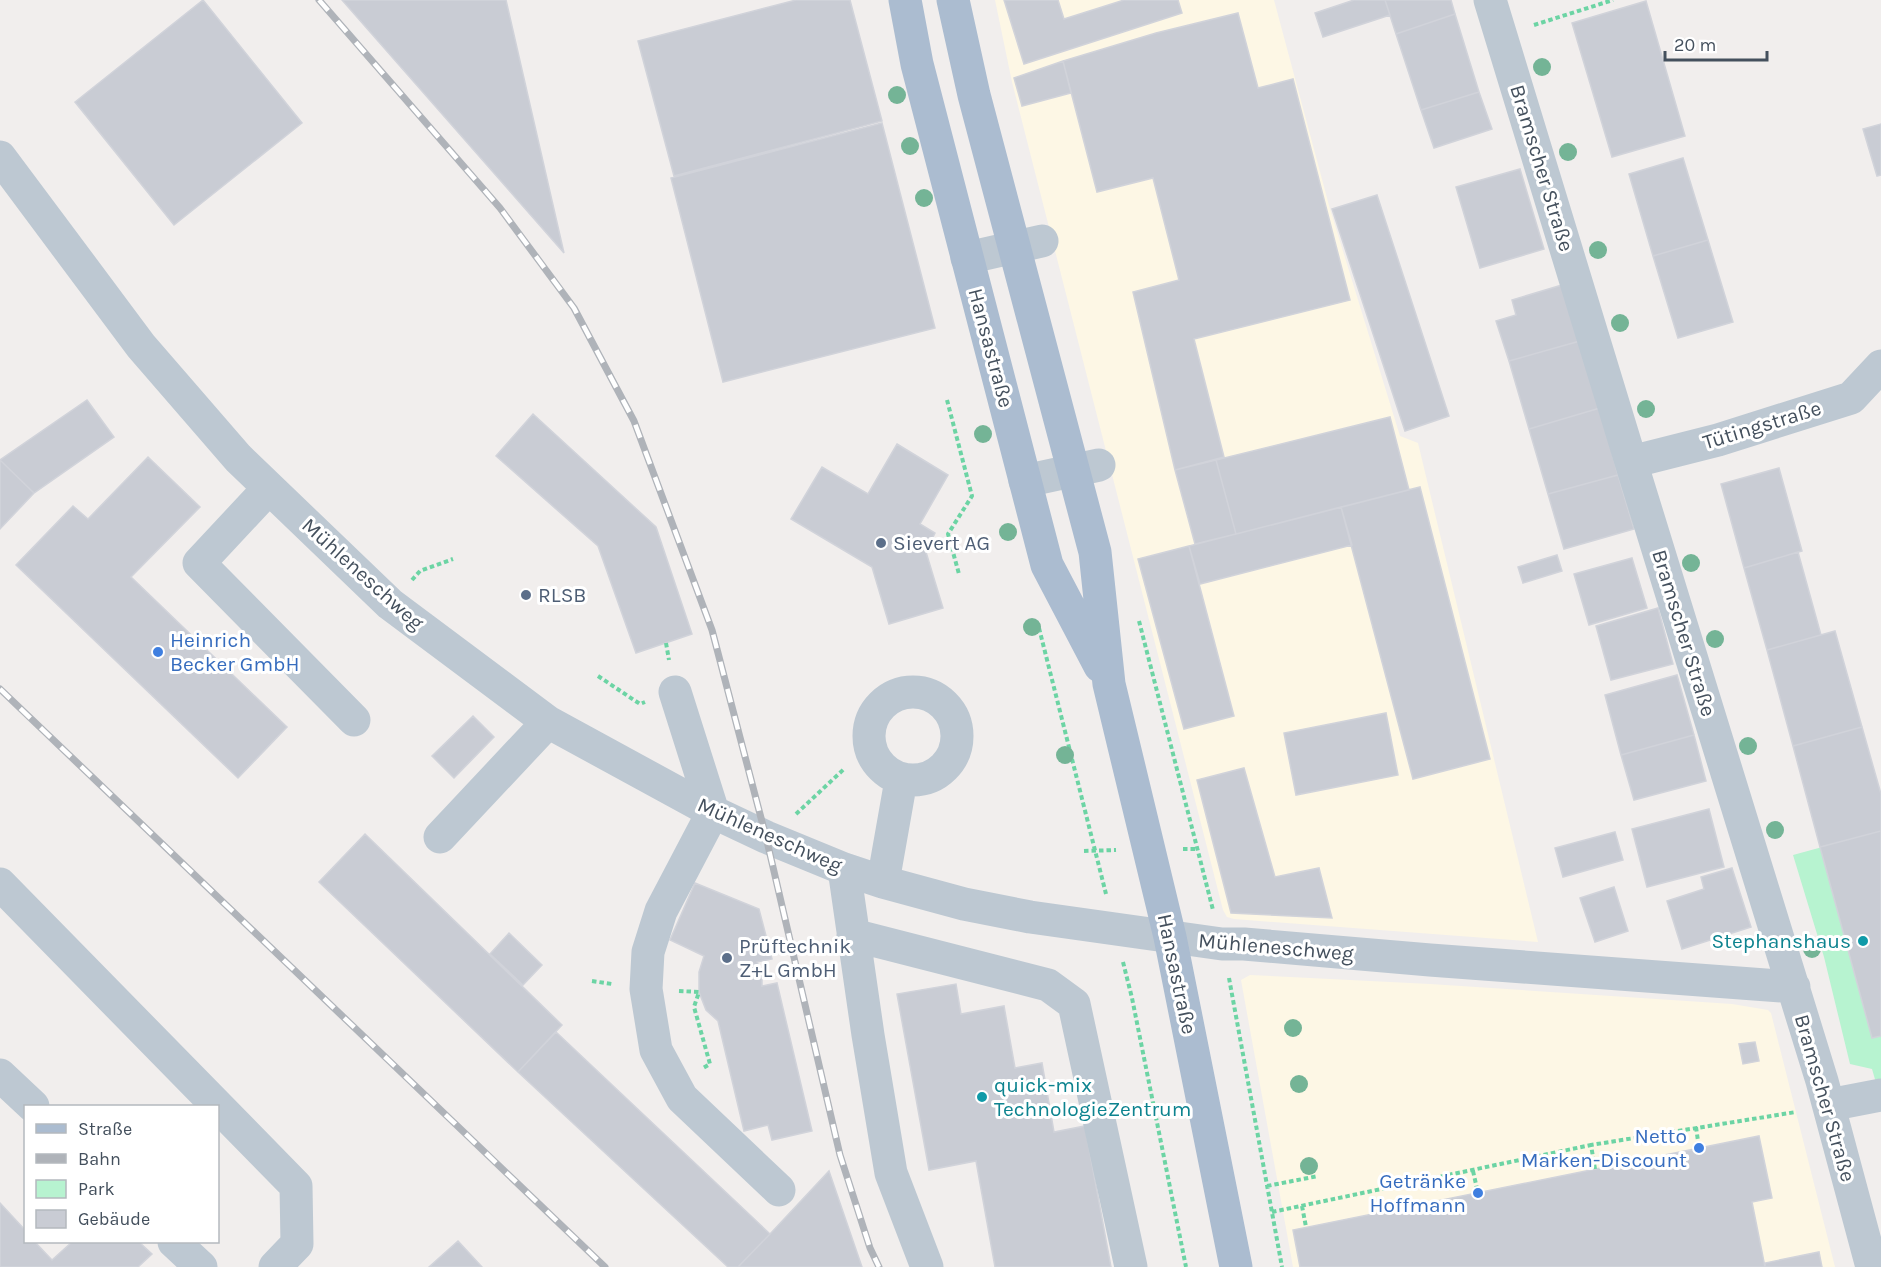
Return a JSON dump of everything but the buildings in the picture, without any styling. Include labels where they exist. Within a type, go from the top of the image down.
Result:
[{"type":"main road","name":"Hansastraße","points":[[905,0],[917,64],[1047,565],[1109,684]]},
{"type":"main road","name":"Hansastraße","points":[[953,0],[974,95],[1028,244],[1086,467],[1109,684],[1170,937],[1236,1267]]},
{"type":"street","name":"Bramscher Straße","points":[[1490,0],[1794,987],[1829,1105],[1872,1267]]},
{"type":"street","name":"Mühleneschweg","points":[[0,157],[118,338],[238,458],[390,604],[548,722],[713,812],[844,869],[883,882],[964,904],[1030,916],[1222,944],[1794,987]]},
{"type":"street","points":[[967,258],[1028,244]]},
{"type":"street","name":"Tütingstraße","points":[[1631,462],[1718,440],[1851,398],[1881,366]]},
{"type":"street","points":[[1025,482],[1086,467]]},
{"type":"street","points":[[269,488],[199,563],[354,720]]},
{"type":"street","points":[[675,692],[713,812],[661,911],[648,952],[646,989],[656,1050],[682,1098],[779,1190]]},
{"type":"street","points":[[441,837],[548,722]]},
{"type":"street","points":[[883,882],[901,780]]},
{"type":"street","points":[[844,869],[891,1173],[927,1267]]},
{"type":"street","points":[[0,884],[217,1105]]},
{"type":"street","points":[[853,934],[1048,985],[1074,1004],[1131,1267]]},
{"type":"street","points":[[0,1075],[31,1105]]},
{"type":"street","points":[[1829,1105],[1881,1095]]},
{"type":"street","points":[[219,1107],[296,1186],[297,1245],[274,1267]]},
{"type":"street","points":[[175,1243],[201,1267]]},
{"type":"path","points":[[1501,35],[1613,0]]},
{"type":"path","points":[[947,400],[972,496],[948,534],[959,574]]},
{"type":"path","points":[[390,604],[420,571],[453,559]]},
{"type":"path","points":[[776,840],[800,809],[844,769]]},
{"type":"path","points":[[1114,929],[1132,998],[1186,1267]]},
{"type":"path","points":[[673,1082],[710,1064],[694,1007],[699,992]]},
{"type":"path","points":[[1232,992],[1282,1267]]},
{"type":"path","points":[[1272,1212],[1591,1145],[1796,1112]]},
{"type":"path","points":[[1696,1127],[1699,1148]]},
{"type":"path","points":[[1591,1145],[1595,1169]]},
{"type":"path","points":[[1473,1171],[1478,1193]]},
{"type":"path","points":[[1267,1186],[1318,1176]]},
{"type":"path","points":[[1302,1206],[1306,1227]]},
{"type":"shaded area","points":[[995,0],[1274,0],[1330,209],[1400,436],[1418,443],[1538,942],[1227,917],[1223,910],[1012,82]]},
{"type":"shaded area","points":[[1250,975],[1430,984],[1732,1004],[1768,1010],[1771,1013],[1835,1267],[1293,1267],[1241,980]]},
{"type":"green space","points":[[1881,831],[1881,1100],[1872,1069],[1850,1064],[1824,957],[1793,855]]},
{"type":"railway","points":[[319,0],[500,208],[574,308],[634,421],[712,630],[766,837],[840,1155],[870,1248],[879,1267]]},
{"type":"railway","points":[[0,689],[605,1267]]},
{"type":"place","name":"Sievert AG","points":[[881,543]]},
{"type":"place","name":"RLSB","points":[[526,595]]},
{"type":"place","name":"Heinrich Becker GmbH","points":[[158,652]]},
{"type":"place","name":"Stephanshaus","points":[[1863,941]]},
{"type":"place","name":"Prüftechnik Z+L GmbH","points":[[727,958]]},
{"type":"place","name":"quick-mix TechnologieZentrum","points":[[982,1097]]},
{"type":"place","name":"Netto Marken-Discount","points":[[1699,1148]]},
{"type":"place","name":"Getränke Hoffmann","points":[[1478,1193]]}]
